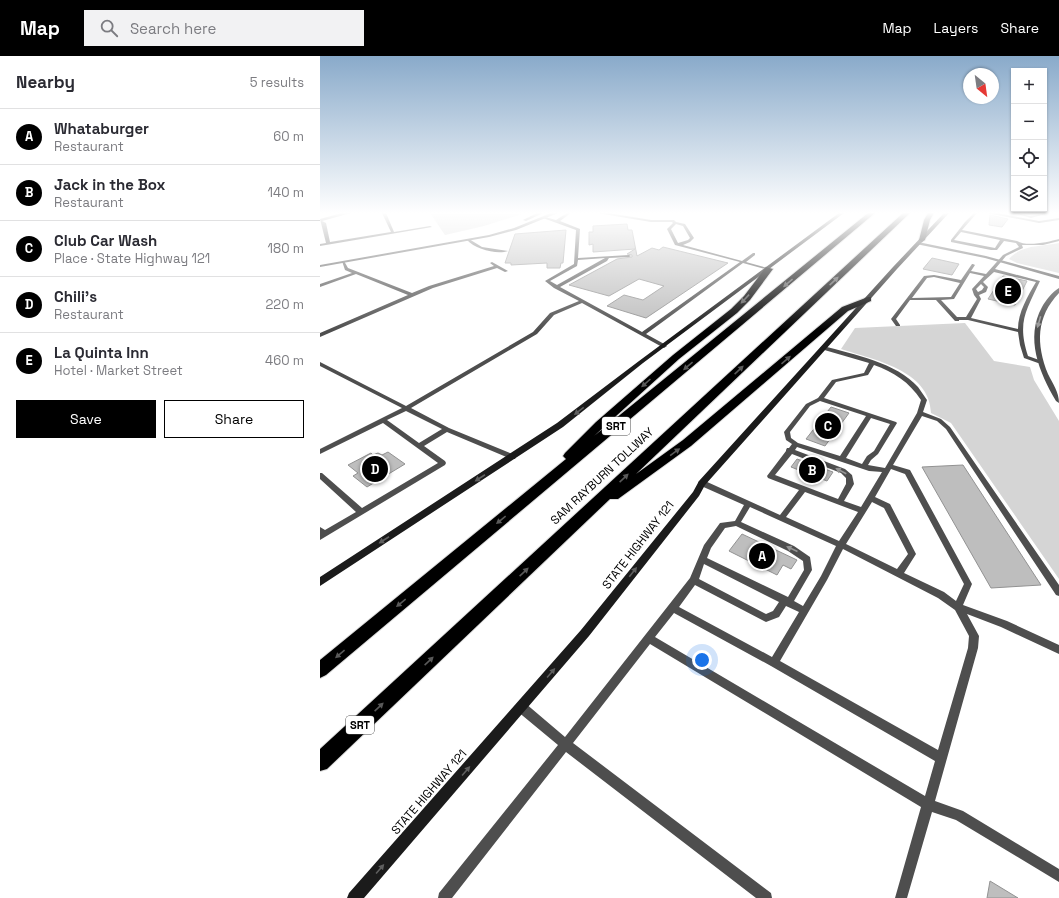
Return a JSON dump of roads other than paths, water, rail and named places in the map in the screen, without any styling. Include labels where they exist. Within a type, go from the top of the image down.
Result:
[{"type":"highway","name":"SRT","points":[[320,670],[826,252]]},
{"type":"highway","name":"SAM RAYBURN TOLLWAY","points":[[320,762],[866,252]]},
{"type":"highway","points":[[519,506],[600,424],[676,357],[734,311],[747,298],[769,269]]},
{"type":"highway","points":[[575,524],[687,444],[845,309],[868,299]]},
{"type":"main road","points":[[320,582],[560,425],[791,252]]},
{"type":"main road","name":"STATE HIGHWAY 121","points":[[354,898],[585,633],[696,494],[702,483],[910,252]]},
{"type":"street","points":[[320,260],[371,252]]},
{"type":"street","points":[[320,266],[393,252]]},
{"type":"street","points":[[965,252],[1059,278]]},
{"type":"street","points":[[1059,290],[1044,306],[1037,324],[1036,342],[1040,362],[1048,383],[1059,401]]},
{"type":"lane","points":[[577,252],[576,265],[547,281],[664,346]]},
{"type":"lane","points":[[705,252],[769,269]]},
{"type":"lane","points":[[968,319],[979,299],[974,289],[982,282],[999,261],[1009,252]]},
{"type":"lane","points":[[642,334],[754,254]]},
{"type":"lane","points":[[577,259],[629,256]]},
{"type":"lane","points":[[556,287],[606,260],[607,257]]},
{"type":"lane","points":[[343,262],[346,269],[412,295]]},
{"type":"lane","points":[[492,263],[506,270]]},
{"type":"lane","points":[[909,299],[952,298],[973,265]]},
{"type":"lane","points":[[320,335],[431,287],[498,266]]},
{"type":"lane","points":[[992,270],[1038,281],[1019,322],[1021,343],[1026,357],[1040,362]]},
{"type":"lane","points":[[969,272],[987,275]]},
{"type":"lane","points":[[320,286],[355,273]]},
{"type":"lane","points":[[898,325],[893,319],[926,277],[934,276],[962,282]]},
{"type":"lane","points":[[976,295],[984,291],[986,287],[982,282]]},
{"type":"lane","points":[[937,298],[957,320],[968,319],[1020,331]]},
{"type":"lane","points":[[320,452],[384,421],[407,408],[535,333],[552,314],[582,301]]},
{"type":"lane","points":[[774,663],[841,545],[863,511],[920,414],[924,400],[910,381],[895,372],[872,363],[823,348]]},
{"type":"lane","points":[[872,363],[866,374],[834,381],[820,399],[808,405],[787,432],[788,439],[796,444],[812,445],[842,459],[864,466],[888,468],[908,472],[968,584],[958,607]]},
{"type":"lane","points":[[320,364],[447,429],[513,457]]},
{"type":"lane","points":[[820,399],[840,408],[870,415],[894,423],[876,452],[869,458],[864,466]]},
{"type":"lane","points":[[920,414],[939,420],[948,428],[1059,592]]},
{"type":"lane","points":[[842,459],[870,415]]},
{"type":"lane","points":[[322,534],[443,463],[384,421]]},
{"type":"lane","points":[[419,446],[447,429]]},
{"type":"lane","points":[[796,444],[770,476],[863,511]]},
{"type":"lane","points":[[790,450],[843,471],[850,476],[850,484],[840,502]]},
{"type":"lane","points":[[320,475],[361,512]]},
{"type":"lane","points":[[702,483],[841,545],[941,595],[958,607],[1004,624],[1059,650]]},
{"type":"lane","points":[[781,519],[804,488]]},
{"type":"lane","points":[[870,498],[887,506],[912,554],[898,573]]},
{"type":"lane","points":[[737,523],[748,504]]},
{"type":"lane","points":[[444,898],[694,580],[706,547],[723,525],[737,523],[799,553],[807,559],[808,570],[787,601],[776,614],[766,618],[694,580]]},
{"type":"lane","points":[[702,559],[805,610]]},
{"type":"lane","points":[[901,898],[973,648],[974,636],[958,607]]},
{"type":"lane","points":[[673,608],[774,663],[941,758]]},
{"type":"lane","points":[[648,638],[928,805],[959,815],[1059,876]]},
{"type":"lane","points":[[521,707],[565,744],[766,898]]},
{"type":"place","name":"La Quinta Inn","points":[[1008,291]]},
{"type":"place","name":"Club Car Wash","points":[[828,426]]},
{"type":"place","name":"Chili's","points":[[375,469]]},
{"type":"place","name":"Jack in the Box","points":[[812,470]]},
{"type":"place","name":"Whataburger","points":[[762,556]]}]
